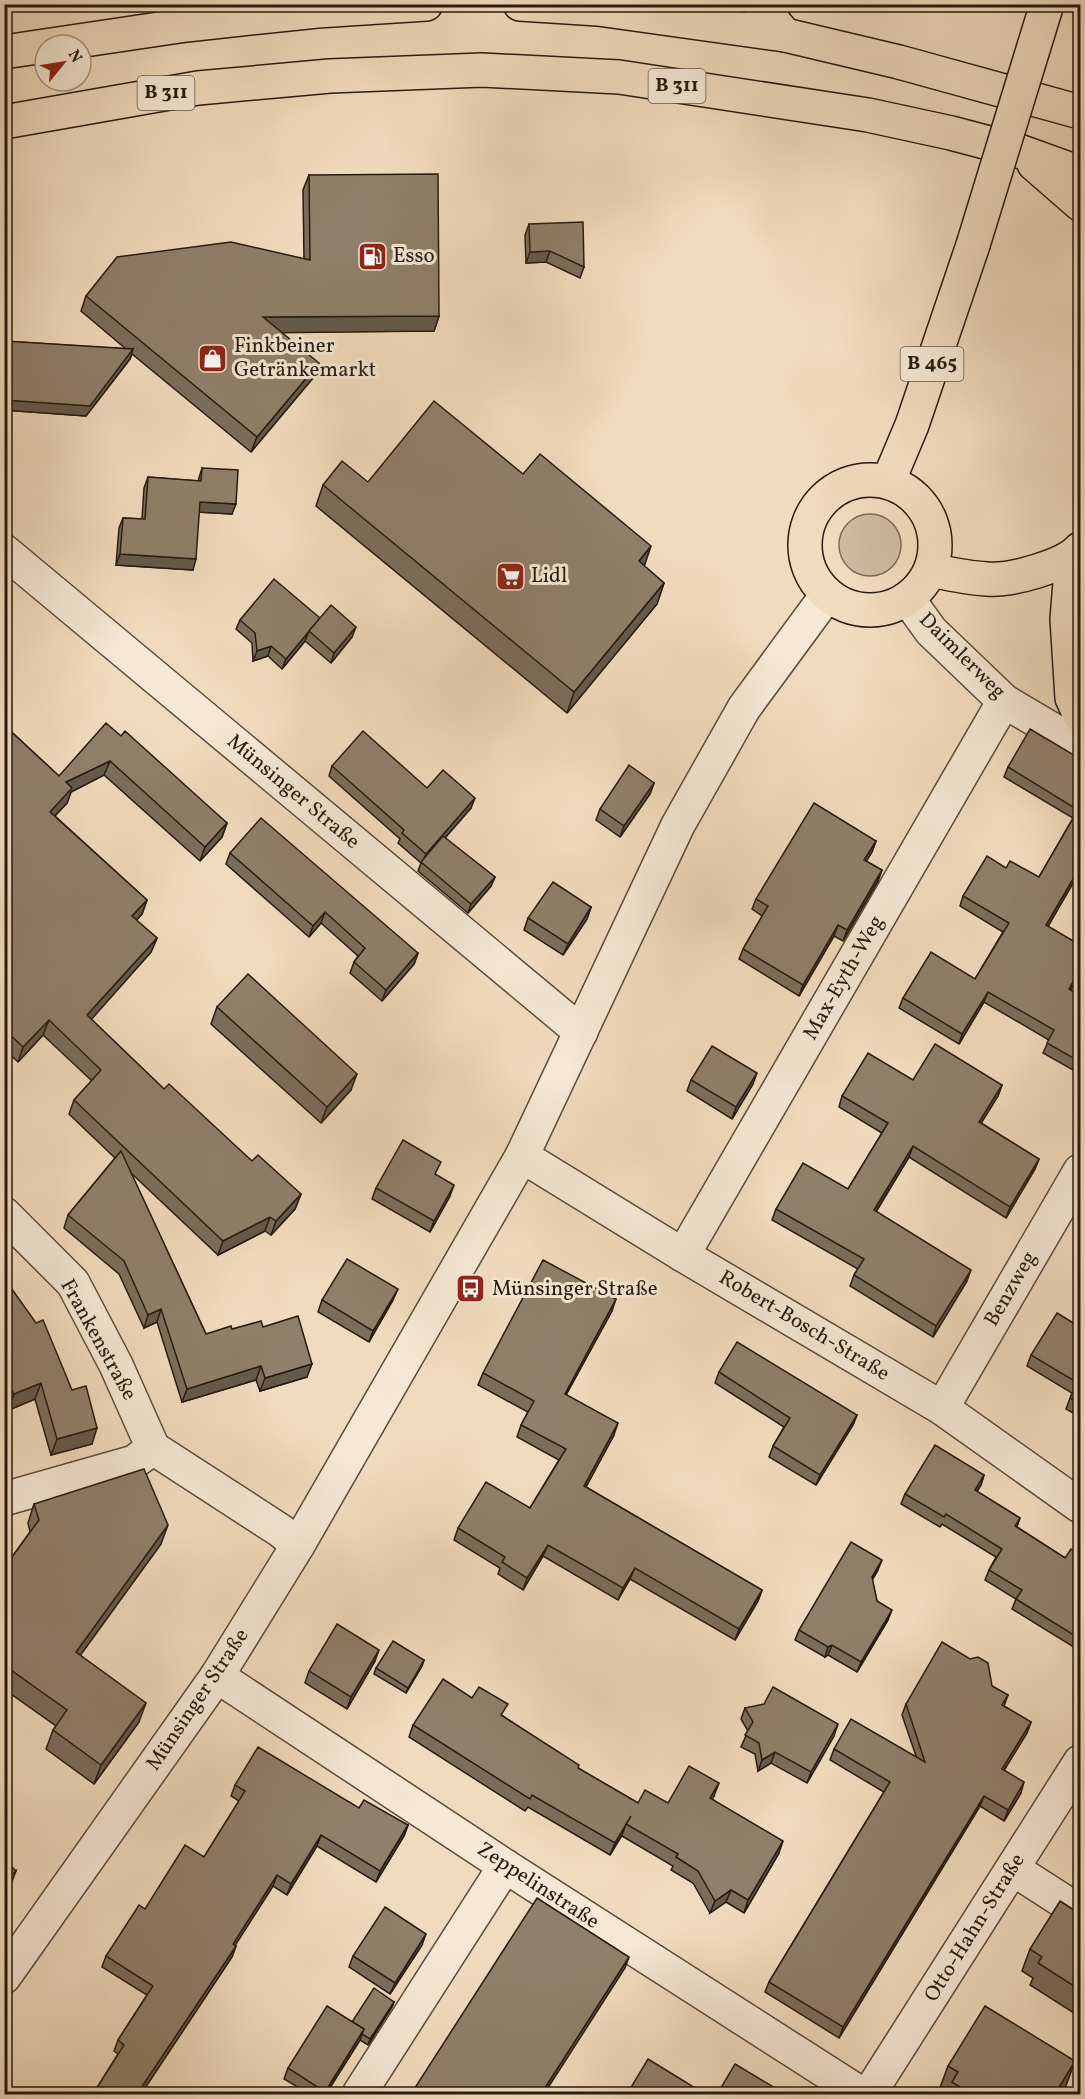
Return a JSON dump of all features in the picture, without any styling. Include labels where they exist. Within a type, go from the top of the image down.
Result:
[{"type":"main road","points":[[4,52],[198,23],[318,11],[426,4]]},
{"type":"main road","points":[[520,4],[598,9],[785,35],[899,62],[1080,112]]},
{"type":"main road","points":[[759,4],[785,35]]},
{"type":"main road","name":"B 465","points":[[888,482],[912,425],[974,245],[1047,4]]},
{"type":"main road","name":"B 311","points":[[4,122],[198,88],[330,76],[482,70],[618,77],[868,115],[1019,151],[1080,173]]},
{"type":"main road","points":[[1019,151],[1080,204]]},
{"type":"main road","points":[[869,479],[888,482],[912,494],[927,512],[936,542],[931,570],[917,591],[908,599],[885,609],[868,611],[844,605],[827,595],[816,582],[807,563],[805,536],[812,514],[827,495],[849,483],[869,479]]},
{"type":"main road","points":[[931,570],[990,580],[1036,572],[1076,553]]},
{"type":"main road","points":[[1076,553],[1067,619],[1072,698],[1080,715]]},
{"type":"street","name":"Münsinger Straße","points":[[4,551],[581,1032]]},
{"type":"street","name":"Münsinger Straße","points":[[4,1977],[217,1676],[298,1545],[522,1156],[678,825],[744,708],[827,595]]},
{"type":"street","name":"Daimlerweg","points":[[908,599],[931,631],[1004,700],[1080,746]]},
{"type":"street","name":"Max-Eyth-Weg","points":[[683,1255],[1004,700]]},
{"type":"street","name":"Robert-Bosch-Straße","points":[[522,1156],[683,1255],[942,1408],[1080,1506]]},
{"type":"street","name":"Benzweg","points":[[942,1408],[1080,1171]]},
{"type":"street","name":"Frankenstraße","points":[[4,1214],[73,1283],[116,1365],[153,1448]]},
{"type":"street","points":[[4,1499],[134,1462],[153,1448],[298,1545]]},
{"type":"street","name":"Zeppelinstraße","points":[[217,1676],[505,1866],[861,2094]]},
{"type":"street","name":"Otto-Hahn-Straße","points":[[869,2094],[1080,1762]]},
{"type":"street","points":[[359,2094],[505,1866]]},
{"type":"street","points":[[1013,1869],[1080,1912]]},
{"type":"shaded area","points":[[870,514],[882,516],[892,523],[899,533],[901,545],[899,557],[892,567],[882,574],[870,576],[858,574],[848,567],[841,557],[839,545],[841,533],[848,523],[858,516]]},
{"type":"building","points":[[438,174],[439,316],[263,317],[319,363],[257,437],[86,296],[117,257],[231,242],[310,260],[309,175]]},
{"type":"building","points":[[583,222],[584,267],[550,251],[530,252],[529,224]]},
{"type":"building","points":[[4,341],[133,349],[90,406],[4,400]]},
{"type":"building","points":[[434,401],[523,474],[540,454],[651,546],[639,561],[664,583],[574,692],[323,485],[342,461],[368,482]]},
{"type":"building","points":[[202,468],[238,470],[236,504],[200,502],[196,559],[120,554],[123,518],[145,519],[148,477],[201,481]]},
{"type":"building","points":[[274,579],[320,618],[286,659],[271,646],[257,651],[255,633],[240,620]]},
{"type":"building","points":[[331,605],[356,627],[334,653],[309,631]]},
{"type":"building","points":[[106,723],[121,736],[125,731],[227,823],[205,847],[110,761],[66,782],[72,788],[50,812],[147,900],[132,916],[157,938],[87,1015],[164,1089],[169,1084],[252,1161],[258,1155],[301,1194],[276,1221],[270,1217],[223,1241],[74,1100],[101,1070],[49,1020],[23,1047],[4,1029],[4,725],[59,776]]},
{"type":"building","points":[[1030,729],[1079,758],[1077,762],[1080,764],[1080,867],[1046,925],[1080,945],[1080,969],[1069,989],[1080,996],[1080,1062],[1047,1043],[1054,1030],[988,992],[962,1034],[903,998],[931,952],[975,979],[1009,923],[963,896],[987,856],[1006,868],[1010,861],[1039,877],[1078,810],[1008,767]]},
{"type":"building","points":[[363,731],[427,788],[443,770],[475,798],[426,854],[402,833],[404,830],[332,766]]},
{"type":"building","points":[[629,765],[654,783],[624,826],[600,809]]},
{"type":"building","points":[[814,803],[876,841],[864,860],[882,870],[847,930],[838,925],[803,985],[743,949],[768,906],[756,899]]},
{"type":"building","points":[[261,818],[418,953],[386,990],[354,962],[365,948],[325,912],[313,926],[230,853]]},
{"type":"building","points":[[443,836],[495,877],[471,904],[421,862]]},
{"type":"building","points":[[553,882],[591,907],[568,944],[528,918]]},
{"type":"building","points":[[248,974],[357,1074],[327,1107],[217,1007]]},
{"type":"building","points":[[935,1044],[1002,1085],[979,1122],[1039,1159],[1010,1207],[913,1146],[874,1210],[971,1270],[936,1326],[854,1275],[864,1259],[776,1209],[803,1163],[848,1189],[888,1123],[842,1096],[868,1053],[913,1080]]},
{"type":"building","points":[[712,1046],[757,1073],[736,1107],[691,1080]]},
{"type":"building","points":[[403,1140],[441,1162],[435,1174],[454,1185],[434,1221],[376,1188]]},
{"type":"building","points":[[121,1151],[206,1334],[231,1326],[232,1329],[261,1321],[263,1327],[298,1316],[312,1364],[265,1378],[261,1366],[187,1389],[161,1309],[148,1315],[124,1261],[68,1215]]},
{"type":"building","points":[[347,1259],[398,1289],[373,1331],[322,1300]]},
{"type":"building","points":[[543,1260],[616,1299],[565,1394],[618,1423],[584,1486],[762,1590],[739,1629],[635,1568],[623,1588],[548,1545],[527,1578],[502,1562],[505,1557],[458,1528],[486,1482],[530,1508],[566,1449],[521,1425],[534,1401],[483,1373]]},
{"type":"building","points":[[4,1278],[36,1323],[43,1320],[72,1390],[86,1386],[97,1428],[57,1439],[41,1383],[14,1394],[4,1378]]},
{"type":"building","points":[[1057,1313],[1080,1327],[1080,1404],[1070,1398],[1078,1383],[1031,1355]]},
{"type":"building","points":[[737,1342],[857,1415],[820,1475],[773,1446],[790,1418],[719,1372]]},
{"type":"building","points":[[935,1445],[984,1475],[975,1490],[1020,1518],[1015,1526],[1065,1558],[1071,1549],[1080,1555],[1080,1639],[1016,1599],[1022,1590],[989,1570],[1002,1549],[946,1514],[944,1517],[905,1494]]},
{"type":"building","points":[[144,1469],[168,1525],[76,1652],[146,1703],[101,1765],[53,1730],[67,1710],[4,1665],[4,1568],[39,1520],[34,1504]]},
{"type":"building","points":[[851,1542],[882,1560],[872,1577],[877,1601],[892,1610],[861,1662],[832,1645],[828,1647],[799,1630]]},
{"type":"building","points":[[337,1624],[379,1650],[351,1697],[309,1671]]},
{"type":"building","points":[[393,1641],[424,1660],[408,1688],[376,1668]]},
{"type":"building","points":[[942,1642],[970,1659],[978,1657],[988,1663],[992,1686],[1008,1695],[1002,1705],[1031,1722],[1002,1769],[1024,1782],[1008,1810],[984,1796],[843,2027],[769,1982],[890,1782],[834,1749],[851,1719],[925,1762],[906,1704]]},
{"type":"building","points":[[443,1679],[472,1698],[479,1687],[508,1704],[501,1715],[579,1765],[578,1768],[638,1803],[645,1790],[668,1803],[689,1766],[719,1783],[710,1798],[783,1841],[748,1900],[731,1890],[715,1901],[698,1871],[676,1857],[678,1854],[626,1824],[615,1843],[532,1795],[530,1799],[413,1725]]},
{"type":"building","points":[[773,1687],[838,1724],[811,1772],[775,1752],[762,1760],[759,1743],[745,1735],[753,1722],[745,1708],[764,1704]]},
{"type":"building","points":[[258,1747],[359,1808],[364,1800],[408,1825],[380,1871],[321,1835],[291,1884],[277,1875],[233,1944],[236,1946],[137,2094],[93,2094],[124,2045],[118,2040],[153,1986],[106,1956],[139,1905],[145,1909],[185,1845],[204,1857],[245,1791],[235,1785]]},
{"type":"building","points":[[4,1859],[16,1871],[4,1881]]},
{"type":"building","points":[[537,1898],[629,1957],[541,2094],[411,2094]]},
{"type":"building","points":[[1060,1901],[1080,1914],[1080,1990],[1038,1963],[1042,1957],[1030,1949]]},
{"type":"building","points":[[385,1907],[426,1934],[395,1983],[353,1956]]},
{"type":"building","points":[[374,1988],[394,2002],[370,2039],[362,2034],[364,2029],[352,2022]]},
{"type":"building","points":[[327,2006],[364,2029],[325,2092],[288,2068]]},
{"type":"building","points":[[985,2006],[1075,2061],[1055,2094],[971,2094],[952,2082],[958,2072],[948,2066]]},
{"type":"building","points":[[648,2059],[705,2094],[627,2094]]},
{"type":"building","points":[[735,2064],[785,2094],[724,2094],[719,2091]]},
{"type":"place","name":"Esso","points":[[372,256]]},
{"type":"place","name":"Finkbeiner Getränkemarkt","points":[[213,358]]},
{"type":"place","name":"Lidl","points":[[510,576]]},
{"type":"place","name":"Münsinger Straße","points":[[471,1289]]}]
